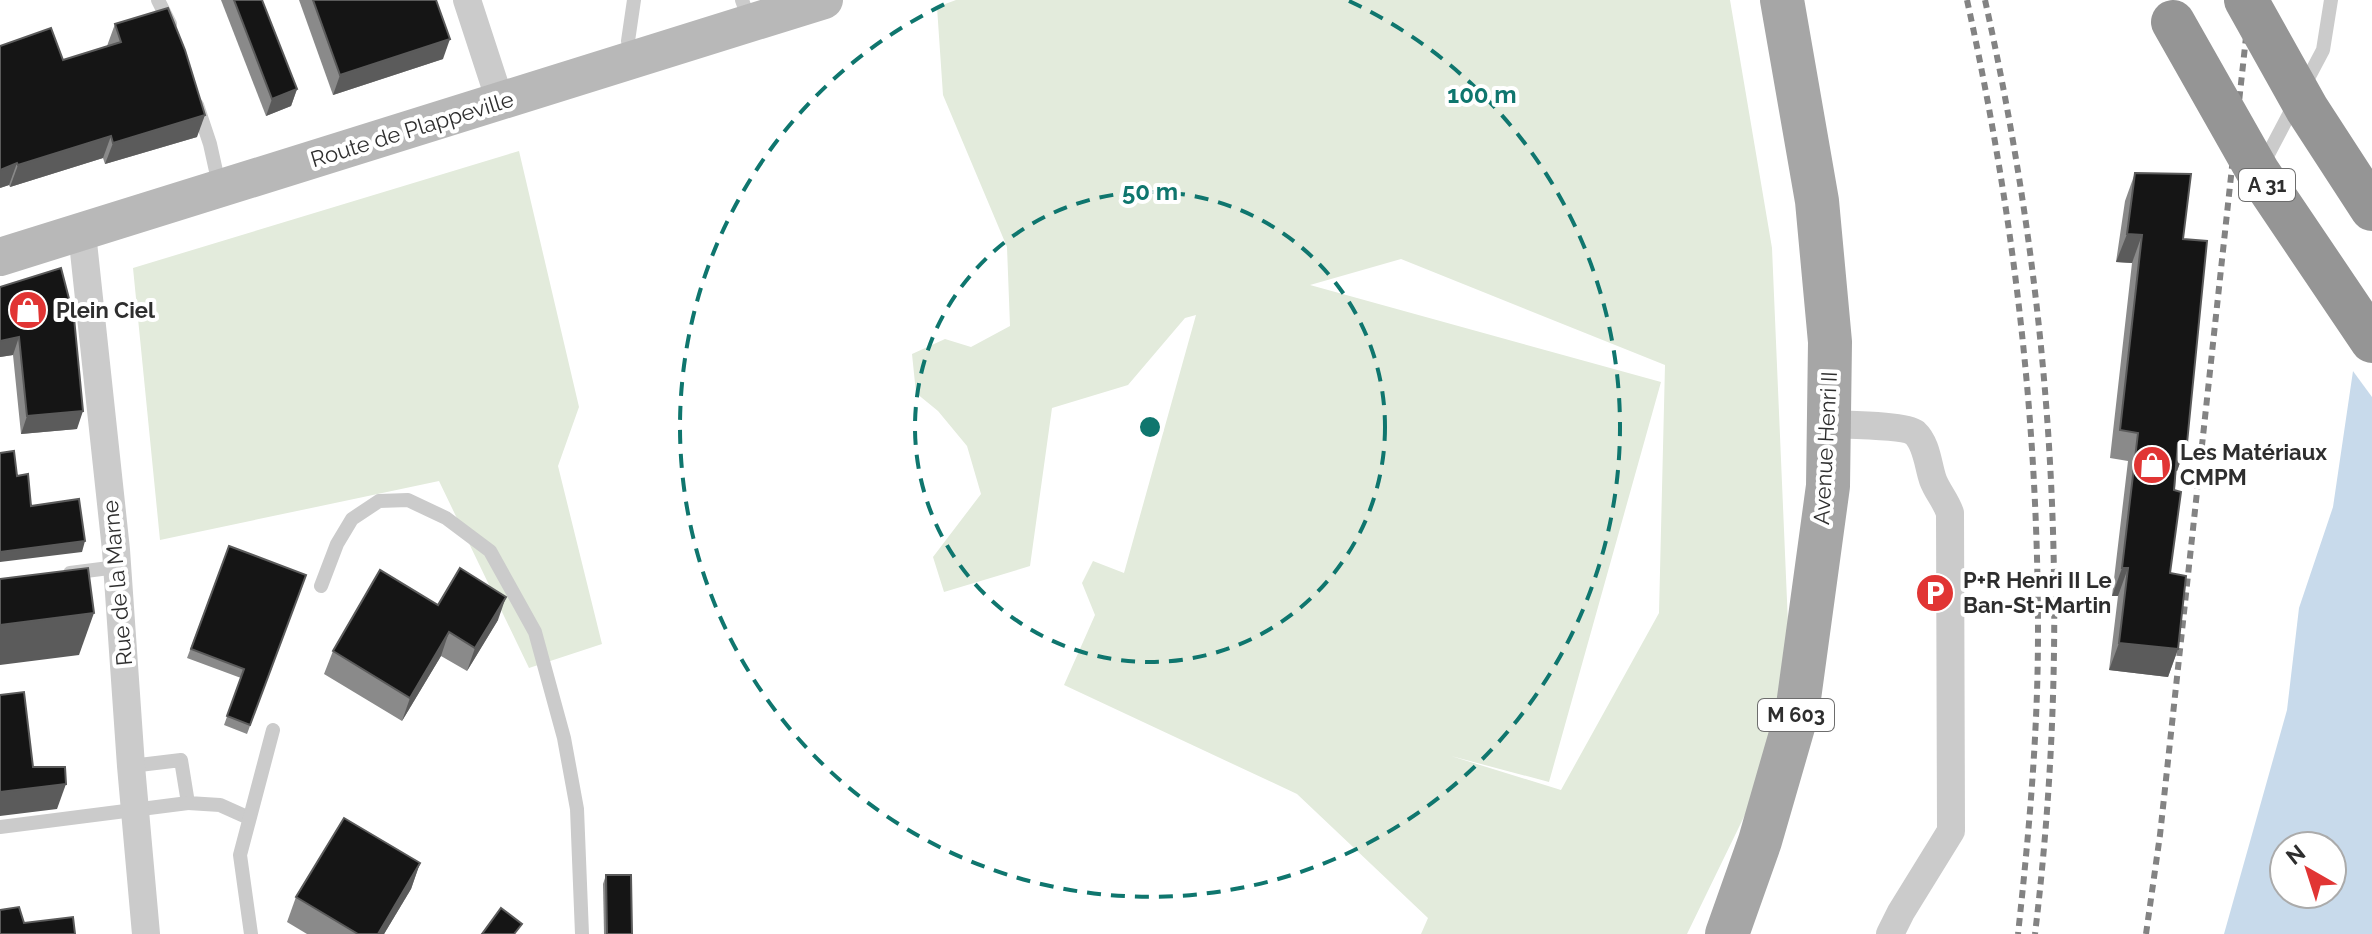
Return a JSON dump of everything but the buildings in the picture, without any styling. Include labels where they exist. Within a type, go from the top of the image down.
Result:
[{"type":"highway","points":[[2246,0],[2307,109],[2372,209]]},
{"type":"highway","name":"A 31","points":[[2173,22],[2258,172],[2372,341]]},
{"type":"main road","name":"Avenue Henri II","points":[[1727,934],[1760,841],[1797,713],[1828,486],[1830,342],[1817,201],[1782,0]]},
{"type":"street","points":[[467,0],[500,101]]},
{"type":"street","name":"Route de Plappeville","points":[[0,257],[634,60],[746,11],[824,0]]},
{"type":"street","name":"Rue de la Marne","points":[[82,233],[117,567],[146,934]]},
{"type":"street","points":[[1829,424],[1902,427],[1915,433],[1924,447],[1934,484],[1945,498],[1950,513],[1951,831],[1890,934]]},
{"type":"lane","points":[[158,0],[175,40]]},
{"type":"lane","points":[[634,0],[628,41],[634,60]]},
{"type":"lane","points":[[2248,193],[2323,50],[2331,0]]},
{"type":"lane","points":[[190,85],[210,144],[220,189]]},
{"type":"lane","points":[[321,586],[337,544],[352,519],[379,501],[408,500],[446,518],[490,551],[535,632],[564,738],[577,809],[582,934]]},
{"type":"lane","points":[[58,575],[117,567]]},
{"type":"lane","points":[[251,934],[240,855],[273,730]]},
{"type":"lane","points":[[131,766],[181,760],[188,803]]},
{"type":"lane","points":[[0,827],[188,803],[220,805],[249,818]]},
{"type":"green space","points":[[956,0],[1730,0],[1772,248],[1792,718],[1687,934],[1421,934],[1428,918],[1297,794],[1064,685],[1095,615],[1082,583],[1093,561],[1124,573],[1196,315],[1185,318],[1128,385],[1052,408],[1030,566],[944,592],[933,557],[981,494],[967,446],[938,411],[916,393],[912,354],[945,339],[971,347],[1010,326],[1007,247],[943,95],[937,7]],"holes":[[[1401,259],[1665,365],[1659,613],[1561,790],[1451,756],[1549,782],[1661,382],[1310,285]]]},
{"type":"green space","points":[[519,151],[579,407],[558,466],[602,644],[529,668],[439,481],[160,540],[133,268]]},
{"type":"water","points":[[2372,242],[2372,934],[2224,934],[2287,710],[2299,608],[2333,507]]},
{"type":"pier","points":[[2372,238],[2372,397],[2350,367],[2368,241]]},
{"type":"railway","points":[[1967,0],[2010,235],[2028,393],[2033,472],[2037,552],[2036,708],[2018,934]]},
{"type":"railway","points":[[1985,0],[2009,116],[2027,232],[2041,348],[2050,465],[2054,581],[2053,698],[2047,816],[2035,934]]},
{"type":"railway","points":[[2146,934],[2160,835],[2250,0]]},
{"type":"place","name":"Plein Ciel","points":[[28,310]]},
{"type":"place","name":"Les Matériaux CMPM","points":[[2152,465]]},
{"type":"place","name":"P+R Henri II Le Ban-St-Martin","points":[[1935,593]]}]
